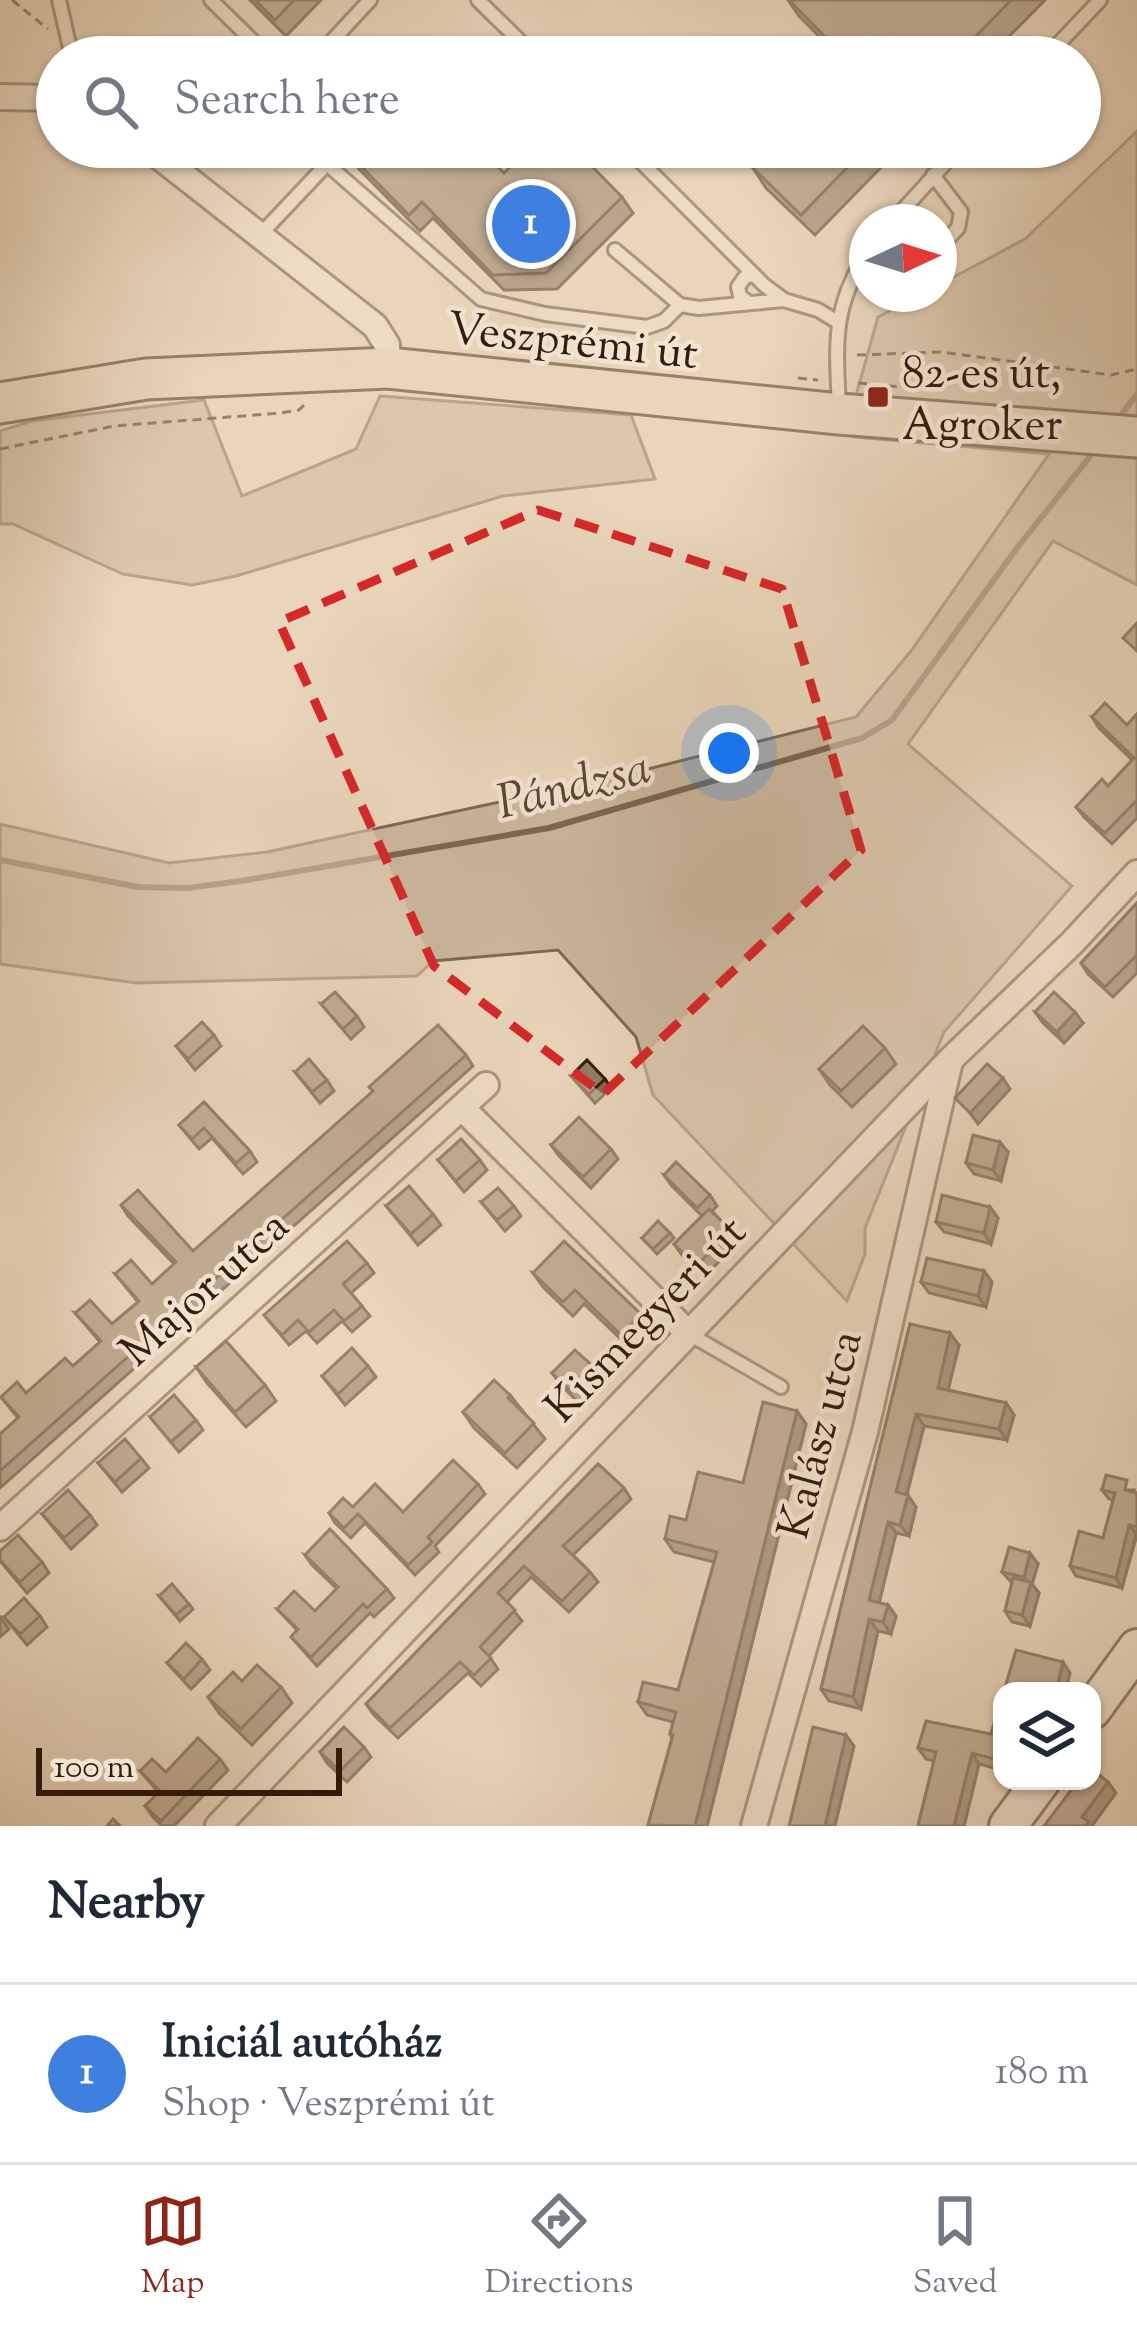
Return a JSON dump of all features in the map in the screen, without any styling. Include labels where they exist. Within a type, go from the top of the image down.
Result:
[{"type":"main road","name":"Veszprémi út","points":[[0,403],[146,379],[388,368],[839,414],[1137,437]]},
{"type":"main road","points":[[1101,1698],[1137,1648]]},
{"type":"main road","points":[[1008,1826],[1034,1790]]},
{"type":"street","points":[[0,97],[36,98]]},
{"type":"street","points":[[174,168],[375,326],[387,345],[388,368]]},
{"type":"street","name":"Kismegyeri út","points":[[218,1826],[950,1060],[1137,874]]},
{"type":"street","name":"Kalász utca","points":[[754,1826],[866,1432],[950,1060]]},
{"type":"street","name":"Major utca","points":[[0,1528],[486,1085]]},
{"type":"street","points":[[462,1108],[688,1333]]},
{"type":"lane","points":[[59,0],[65,36]]},
{"type":"lane","points":[[211,0],[247,36]]},
{"type":"lane","points":[[337,36],[370,0]]},
{"type":"lane","points":[[478,0],[515,36]]},
{"type":"lane","points":[[1066,36],[1100,0]]},
{"type":"lane","points":[[260,235],[323,168]]},
{"type":"lane","points":[[332,168],[481,299],[544,314],[647,326],[664,321],[680,305]]},
{"type":"lane","points":[[647,168],[784,300]]},
{"type":"lane","points":[[908,204],[940,168]]},
{"type":"lane","points":[[933,176],[955,204]]},
{"type":"lane","points":[[615,250],[680,305],[699,308],[784,300],[836,321]]},
{"type":"lane","points":[[750,303],[741,298],[738,287],[745,277],[754,275]]},
{"type":"lane","points":[[839,414],[836,321],[849,295]]},
{"type":"lane","points":[[688,1333],[781,1387]]},
{"type":"path","points":[[12,0],[61,36]]},
{"type":"path","points":[[837,356],[940,352],[1111,375],[1137,368]]},
{"type":"path","points":[[0,448],[114,426],[299,410],[309,401],[315,369]]},
{"type":"highlighted area","points":[[538,510],[782,589],[861,850],[603,1094],[434,966],[279,622]]},
{"type":"shaded area","points":[[1137,131],[1137,585],[1053,541],[908,744],[1072,886],[944,1032],[865,1228],[865,1254],[847,1301],[653,1095],[636,1037],[558,950],[433,961],[417,976],[136,983],[0,964],[0,824],[169,863],[267,852],[616,777],[856,717],[911,651],[1049,454],[853,437],[855,399],[878,317],[888,312],[957,312],[957,275],[1025,239]]},
{"type":"shaded area","points":[[380,396],[631,415],[655,479],[503,496],[192,585],[123,574],[13,524],[0,524],[0,431],[32,421],[204,400],[242,496],[356,449]]},
{"type":"building","points":[[255,0],[294,0],[275,20]]},
{"type":"building","points":[[789,0],[1011,0],[976,36],[824,36]]},
{"type":"building","points":[[363,168],[499,168],[504,173],[509,168],[594,168],[622,197],[546,273],[493,275],[422,202],[409,215]]},
{"type":"building","points":[[753,168],[847,168],[801,215]]},
{"type":"building","points":[[1137,623],[1137,651],[1123,638]]},
{"type":"building","points":[[1105,703],[1127,725],[1137,714],[1137,800],[1105,833],[1076,807],[1102,779],[1108,786],[1134,758],[1092,717]]},
{"type":"building","points":[[1137,903],[1137,955],[1105,987],[1081,963]]},
{"type":"building","points":[[335,992],[357,1016],[343,1029],[321,1004]]},
{"type":"building","points":[[1054,992],[1075,1012],[1057,1032],[1035,1012]]},
{"type":"building","points":[[202,1022],[214,1035],[188,1059],[176,1046]]},
{"type":"building","points":[[438,1025],[466,1055],[0,1471],[0,1434],[19,1417],[1,1397],[17,1382],[26,1393],[65,1358],[73,1366],[101,1341],[75,1313],[90,1300],[112,1324],[139,1301],[115,1274],[131,1260],[152,1284],[176,1262],[121,1205],[138,1190],[193,1251],[373,1091],[369,1087]]},
{"type":"building","points":[[863,1026],[885,1048],[841,1091],[819,1069]]},
{"type":"building","points":[[309,1059],[327,1080],[312,1092],[295,1072]]},
{"type":"building","points":[[587,1060],[605,1079],[589,1094],[571,1076]]},
{"type":"building","points":[[987,1064],[1003,1078],[970,1113],[955,1098]]},
{"type":"building","points":[[204,1102],[250,1151],[236,1163],[204,1128],[192,1139],[179,1125]]},
{"type":"building","points":[[579,1117],[611,1149],[583,1177],[551,1145]]},
{"type":"building","points":[[973,1135],[1000,1142],[993,1170],[966,1163]]},
{"type":"building","points":[[461,1139],[480,1160],[456,1181],[438,1160]]},
{"type":"building","points":[[676,1162],[710,1195],[697,1208],[664,1175]]},
{"type":"building","points":[[409,1186],[433,1214],[411,1234],[386,1206]]},
{"type":"building","points":[[498,1188],[514,1206],[497,1220],[481,1202]]},
{"type":"building","points":[[942,1195],[990,1207],[984,1233],[936,1222]]},
{"type":"building","points":[[709,1209],[731,1231],[696,1266],[674,1244]]},
{"type":"building","points":[[658,1221],[670,1233],[653,1249],[642,1238]]},
{"type":"building","points":[[347,1241],[367,1263],[343,1284],[362,1306],[344,1321],[334,1310],[309,1332],[298,1320],[282,1335],[264,1315]]},
{"type":"building","points":[[564,1241],[641,1314],[621,1335],[575,1290],[563,1302],[533,1273]]},
{"type":"building","points":[[927,1258],[984,1271],[978,1296],[921,1282]]},
{"type":"building","points":[[910,1324],[950,1333],[938,1388],[1006,1403],[999,1429],[916,1414],[896,1492],[908,1495],[900,1525],[888,1522],[869,1600],[888,1605],[883,1622],[869,1619],[853,1697],[821,1689]]},
{"type":"building","points":[[226,1341],[265,1385],[235,1412],[196,1367]]},
{"type":"building","points":[[352,1348],[368,1366],[338,1394],[322,1376]]},
{"type":"building","points":[[575,1350],[595,1368],[572,1392],[552,1373]]},
{"type":"building","points":[[494,1380],[534,1423],[505,1453],[463,1412]]},
{"type":"building","points":[[174,1395],[196,1420],[171,1442],[150,1417]]},
{"type":"building","points":[[763,1402],[797,1411],[695,1826],[648,1825],[676,1712],[638,1702],[643,1682],[678,1690],[717,1552],[665,1539],[670,1516],[686,1520],[698,1472],[743,1483]]},
{"type":"building","points":[[125,1439],[141,1458],[115,1482],[98,1463]]},
{"type":"building","points":[[453,1460],[478,1484],[408,1565],[358,1514],[344,1528],[329,1513],[343,1498],[353,1507],[375,1484],[403,1512]]},
{"type":"building","points":[[598,1464],[624,1488],[563,1546],[590,1572],[562,1601],[524,1566],[498,1593],[515,1610],[480,1647],[491,1658],[474,1675],[460,1662],[390,1728],[366,1704]]},
{"type":"building","points":[[1106,1475],[1127,1480],[1125,1490],[1137,1493],[1137,1527],[1129,1525],[1116,1578],[1070,1566],[1079,1531],[1103,1538],[1115,1493],[1102,1490]]},
{"type":"building","points":[[68,1490],[90,1515],[64,1538],[42,1514]]},
{"type":"building","points":[[330,1529],[387,1589],[367,1608],[363,1604],[311,1657],[291,1637],[298,1629],[277,1609],[294,1591],[315,1611],[338,1587],[305,1555]]},
{"type":"building","points":[[18,1535],[42,1562],[20,1582],[0,1560],[0,1551]]},
{"type":"building","points":[[1009,1547],[1030,1553],[1024,1577],[1002,1572]]},
{"type":"building","points":[[1013,1578],[1031,1582],[1022,1615],[1005,1611]]},
{"type":"building","points":[[172,1584],[189,1604],[176,1615],[159,1596]]},
{"type":"building","points":[[24,1598],[40,1616],[20,1634],[4,1617]]},
{"type":"building","points":[[186,1643],[202,1659],[184,1679],[167,1663]]},
{"type":"building","points":[[1016,1650],[1063,1662],[1058,1682],[1007,1682]]},
{"type":"building","points":[[257,1665],[281,1687],[241,1729],[208,1697],[233,1672],[242,1681]]},
{"type":"building","points":[[926,1721],[991,1734],[993,1727],[993,1759],[972,1753],[954,1826],[918,1826],[936,1752],[918,1748]]},
{"type":"building","points":[[344,1727],[364,1747],[340,1771],[320,1752]]},
{"type":"building","points":[[813,1727],[846,1735],[825,1826],[789,1826]]},
{"type":"building","points":[[198,1738],[220,1759],[161,1821],[145,1806],[160,1791],[140,1771],[152,1759],[166,1772]]},
{"type":"building","points":[[1101,1776],[1108,1782],[1082,1817],[1089,1822],[1086,1826],[1044,1826],[1071,1790],[1101,1790]]},
{"type":"waterway","name":"Pándzsa","points":[[1118,419],[1137,394]]},
{"type":"waterway","name":"Pándzsa","points":[[0,860],[138,887],[188,888],[241,881],[549,828],[862,738],[892,720],[1096,449]]},
{"type":"place","name":"Iniciál autóház","points":[[531,224]]},
{"type":"place","name":"82-es út, Agroker","points":[[878,397]]}]
